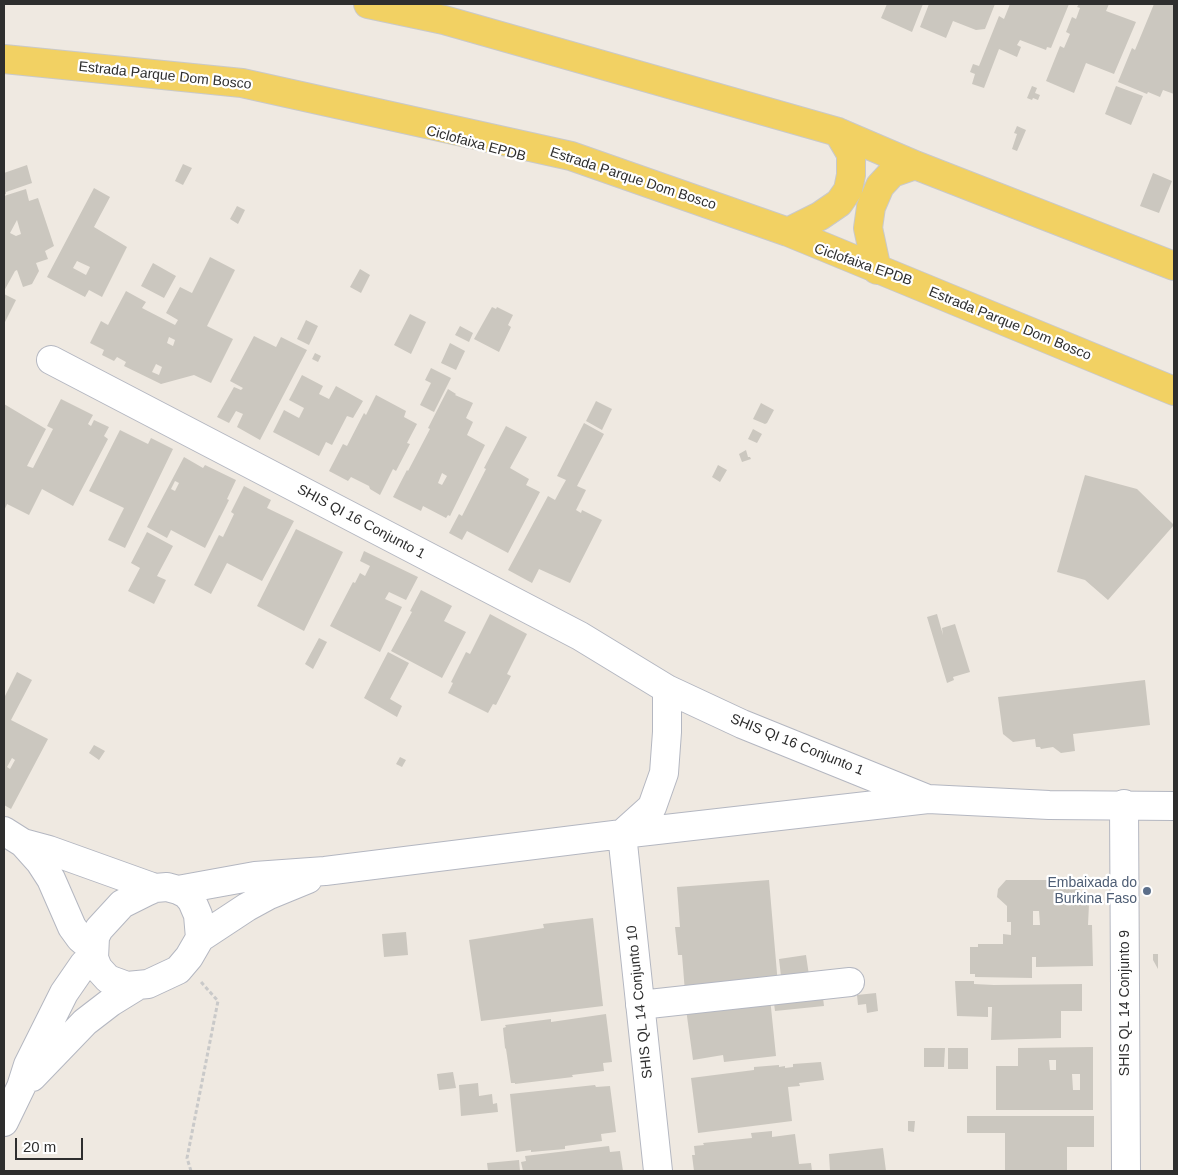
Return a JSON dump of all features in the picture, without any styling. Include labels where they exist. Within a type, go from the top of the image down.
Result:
[{"type":"main road","points":[[368,4],[438,12],[838,132],[1174,266]]},
{"type":"main road","name":"Estrada Parque Dom Bosco","points":[[4,59],[242,83],[571,156],[788,232],[876,270],[1174,391]]},
{"type":"main road","points":[[788,232],[820,216],[839,203],[848,190],[851,175],[851,154],[838,132]]},
{"type":"main road","points":[[876,270],[868,228],[871,207],[880,186],[892,173],[915,164]]},
{"type":"street","name":"SHIS QI 16 Conjunto 1","points":[[51,360],[580,636],[667,689],[742,724],[928,799]]},
{"type":"street","points":[[622,834],[652,807],[664,773],[667,732],[667,689]]},
{"type":"street","points":[[325,870],[310,879],[269,895],[235,914],[200,938],[184,963],[165,977],[148,984],[127,986],[108,979],[98,968],[94,954],[95,937],[108,919],[122,904],[167,889],[255,876],[325,870],[928,799],[1049,805],[1124,804],[1174,806]]},
{"type":"street","name":"SHIS QL 14 Conjunto 9","points":[[1124,804],[1126,1171]]},
{"type":"street","name":"SHIS QL 14 Conjunto 10","points":[[622,834],[658,1171]]},
{"type":"street","points":[[13,837],[186,894],[192,901],[198,915],[200,938]]},
{"type":"street","points":[[13,837],[40,862],[72,927],[94,954]]},
{"type":"street","points":[[4,1122],[22,1087],[28,1065],[64,993],[84,964],[94,954]]},
{"type":"street","points":[[640,1005],[850,982]]},
{"type":"street","points":[[22,1087],[84,1022],[137,986]]},
{"type":"path","points":[[184,963],[218,1001],[187,1158],[190,1171]]},
{"type":"building","points":[[887,4],[923,4],[912,32],[881,18]]},
{"type":"building","points":[[929,4],[995,4],[985,29],[976,30],[953,21],[946,38],[920,27]]},
{"type":"building","points":[[1010,4],[1069,4],[1051,48],[1047,47],[1046,50],[1020,40],[1017,45],[1021,47],[1017,57],[999,49],[984,88],[972,84],[975,74],[970,72],[973,64],[979,66],[999,16],[1004,19]]},
{"type":"building","points":[[1079,4],[1109,4],[1106,11],[1136,22],[1114,74],[1086,63],[1074,93],[1046,81],[1060,46],[1064,48],[1070,34],[1066,32],[1072,17],[1076,19],[1080,8],[1077,7]]},
{"type":"building","points":[[1154,4],[1174,5],[1174,94],[1163,90],[1160,97],[1148,92],[1147,94],[1118,82],[1132,48],[1135,50]]},
{"type":"building","points":[[1032,86],[1037,88],[1035,93],[1040,95],[1038,100],[1027,98]]},
{"type":"building","points":[[1116,86],[1143,96],[1131,125],[1105,114]]},
{"type":"building","points":[[1017,126],[1026,130],[1017,151],[1012,149],[1017,134],[1014,133]]},
{"type":"building","points":[[183,164],[192,168],[183,185],[175,181]]},
{"type":"building","points":[[27,165],[32,183],[6,192],[4,195],[4,173]]},
{"type":"building","points":[[1153,173],[1172,181],[1159,213],[1140,206]]},
{"type":"building","points":[[94,188],[110,197],[94,227],[127,247],[102,297],[89,290],[85,297],[47,277]],"holes":[[[77,261],[90,267],[86,275],[73,268]]]},
{"type":"building","points":[[26,189],[29,201],[38,198],[54,246],[45,251],[48,259],[36,263],[39,271],[32,284],[23,287],[17,270],[4,291],[4,196]],"holes":[[[17,220],[21,234],[16,236],[10,233]]]},
{"type":"building","points":[[237,206],[245,210],[238,224],[230,219]]},
{"type":"building","points":[[210,257],[235,270],[207,326],[233,339],[211,383],[194,375],[161,384],[124,366],[126,362],[117,357],[114,361],[102,355],[104,350],[90,343],[101,321],[108,325],[126,291],[146,302],[142,308],[175,325],[178,320],[166,313],[180,287],[192,293]],"holes":[[[169,337],[175,340],[173,346],[167,343]],[[156,364],[162,367],[159,375],[152,372]]]},
{"type":"building","points":[[153,263],[176,276],[164,298],[141,286]]},
{"type":"building","points":[[360,269],[370,275],[361,293],[350,287]]},
{"type":"building","points":[[4,294],[16,300],[4,324]]},
{"type":"building","points":[[492,307],[496,309],[497,307],[513,315],[508,325],[511,327],[499,352],[474,339]]},
{"type":"building","points":[[410,314],[426,322],[411,354],[394,345]]},
{"type":"building","points":[[306,320],[318,326],[309,345],[297,339]]},
{"type":"building","points":[[460,326],[473,333],[469,342],[455,335]]},
{"type":"building","points":[[254,336],[276,347],[281,337],[307,350],[260,440],[237,427],[243,414],[236,411],[229,423],[217,417],[234,387],[241,390],[243,388],[230,381]]},
{"type":"building","points":[[450,343],[465,351],[456,370],[441,363]]},
{"type":"building","points":[[315,353],[321,356],[318,362],[312,359]]},
{"type":"building","points":[[431,368],[451,378],[434,412],[420,405],[431,383],[425,380]]},
{"type":"building","points":[[302,375],[323,386],[319,394],[329,399],[336,386],[363,401],[353,418],[347,416],[332,445],[326,442],[319,456],[273,432],[284,410],[299,418],[304,408],[289,400]]},
{"type":"building","points":[[448,389],[455,395],[473,403],[466,418],[473,422],[467,435],[485,445],[450,516],[448,515],[446,518],[423,506],[421,511],[393,497],[430,429],[428,428]],"holes":[[[442,473],[447,476],[442,485],[438,483]]]},
{"type":"building","points":[[376,395],[406,411],[404,417],[417,424],[407,443],[410,444],[396,471],[393,469],[380,495],[370,489],[369,486],[351,477],[348,481],[329,471],[343,444],[347,446],[364,413],[366,415]]},
{"type":"building","points":[[61,399],[93,415],[88,424],[91,426],[94,420],[109,427],[104,436],[108,439],[73,506],[42,489],[29,515],[7,504],[4,511],[4,404],[46,429],[27,466],[33,468],[53,429],[47,426]]},
{"type":"building","points":[[596,401],[612,409],[602,430],[586,421]]},
{"type":"building","points":[[761,403],[774,410],[765,424],[753,419]]},
{"type":"building","points":[[584,423],[604,434],[577,486],[586,490],[576,510],[581,513],[582,510],[602,520],[570,583],[539,569],[532,583],[508,570],[548,496],[555,500],[566,480],[557,476]]},
{"type":"building","points":[[506,426],[527,437],[510,468],[529,479],[526,485],[540,492],[508,553],[467,531],[462,540],[449,533],[459,514],[462,516]]},
{"type":"building","points":[[753,429],[762,434],[757,443],[748,439]]},
{"type":"building","points":[[120,430],[148,444],[151,438],[173,449],[125,548],[108,540],[124,508],[89,491]]},
{"type":"building","points":[[746,450],[748,457],[751,459],[742,462],[739,454]]},
{"type":"building","points":[[184,457],[203,468],[205,465],[236,480],[227,499],[229,500],[205,548],[171,530],[167,538],[147,527]],"holes":[[[175,481],[179,483],[175,491],[171,489]]]},
{"type":"building","points":[[718,465],[727,470],[720,482],[712,477]]},
{"type":"building","points":[[1085,475],[1137,489],[1174,525],[1108,600],[1085,580],[1057,572]]},
{"type":"building","points":[[244,486],[271,500],[267,508],[294,521],[262,581],[227,563],[211,594],[194,585],[219,535],[223,537],[234,514],[231,512]]},
{"type":"building","points":[[296,529],[343,552],[304,631],[257,606]]},
{"type":"building","points":[[147,532],[173,546],[157,576],[166,580],[154,604],[128,591],[140,568],[131,563]]},
{"type":"building","points":[[364,551],[418,577],[406,600],[389,592],[385,599],[402,607],[380,652],[330,626],[353,582],[355,583],[360,573],[365,576],[370,566],[360,561]]},
{"type":"building","points":[[421,590],[452,606],[444,621],[466,632],[442,678],[391,651],[412,612],[410,611]]},
{"type":"building","points":[[490,614],[527,634],[507,674],[511,676],[496,705],[493,704],[488,713],[448,693],[453,683],[451,682],[466,652],[470,654]]},
{"type":"building","points":[[937,614],[943,635],[942,628],[955,624],[970,672],[953,677],[954,680],[947,683],[927,617]]},
{"type":"building","points":[[319,638],[327,642],[313,669],[305,664]]},
{"type":"building","points":[[388,652],[409,663],[390,699],[402,706],[397,717],[364,698]]},
{"type":"building","points":[[17,672],[32,680],[11,720],[48,739],[11,809],[4,805],[4,698]],"holes":[[[12,758],[15,760],[10,769],[7,767]]]},
{"type":"building","points":[[1145,680],[1150,725],[1073,734],[1075,751],[1061,753],[1053,747],[1041,749],[1036,747],[1035,739],[1013,742],[1003,734],[998,697]]},
{"type":"building","points":[[94,745],[105,751],[99,760],[89,753]]},
{"type":"building","points":[[400,757],[406,760],[402,767],[396,764]]},
{"type":"building","points":[[769,880],[778,985],[685,992],[682,955],[678,955],[675,927],[680,927],[677,887]]},
{"type":"building","points":[[1006,880],[1067,880],[1067,889],[1080,889],[1080,897],[1089,904],[1088,925],[1092,925],[1093,966],[1036,967],[1036,957],[1032,957],[1032,978],[975,977],[975,974],[970,974],[970,947],[978,947],[978,944],[1003,944],[1003,934],[1011,935],[1011,922],[1007,922],[1007,906],[997,897],[998,889]],"holes":[[[1033,911],[1039,911],[1040,925],[1033,925]]]},
{"type":"building","points":[[593,918],[603,1006],[481,1021],[469,940],[544,928],[543,924]]},
{"type":"building","points":[[406,932],[408,955],[384,957],[382,934]]},
{"type":"building","points":[[1153,954],[1158,954],[1158,969],[1153,960]]},
{"type":"building","points":[[806,955],[810,982],[782,985],[779,959]]},
{"type":"building","points":[[955,981],[974,981],[974,984],[994,985],[1082,984],[1082,1011],[1061,1011],[1061,1038],[991,1040],[992,1007],[988,1007],[988,1017],[957,1016]]},
{"type":"building","points":[[822,990],[824,1006],[775,1011],[773,995]]},
{"type":"building","points":[[876,993],[878,1011],[867,1013],[866,1004],[858,1005],[857,995]]},
{"type":"building","points":[[770,998],[776,1056],[724,1062],[723,1055],[693,1060],[686,1009]]},
{"type":"building","points":[[606,1014],[612,1062],[603,1063],[604,1071],[572,1075],[573,1077],[511,1083],[505,1048],[503,1028],[506,1027],[505,1025],[551,1019],[551,1022]]},
{"type":"building","points":[[1093,1047],[1093,1110],[996,1110],[996,1066],[1018,1066],[1018,1048]],"holes":[[[1049,1060],[1056,1060],[1056,1070],[1050,1070]],[[1072,1074],[1080,1074],[1080,1090],[1073,1090]]]},
{"type":"building","points":[[924,1048],[945,1048],[944,1067],[924,1067]]},
{"type":"building","points":[[948,1048],[968,1048],[968,1069],[948,1069]]},
{"type":"building","points":[[821,1062],[824,1080],[799,1083],[800,1086],[788,1087],[792,1121],[698,1133],[691,1078],[754,1070],[754,1067],[779,1065],[779,1067],[785,1066],[785,1068],[793,1067],[793,1064]]},
{"type":"building","points":[[453,1072],[456,1088],[439,1090],[437,1074]]},
{"type":"building","points":[[478,1083],[479,1096],[492,1094],[493,1104],[497,1103],[498,1112],[461,1116],[459,1085]]},
{"type":"building","points":[[595,1085],[596,1087],[610,1086],[616,1132],[601,1134],[602,1141],[565,1146],[565,1149],[516,1152],[510,1094]]},
{"type":"building","points":[[967,1116],[1094,1116],[1094,1147],[1067,1147],[1067,1171],[1005,1171],[1005,1133],[967,1133]]},
{"type":"building","points":[[908,1121],[915,1121],[914,1132],[908,1131]]},
{"type":"building","points":[[772,1131],[772,1137],[795,1134],[799,1164],[811,1163],[812,1171],[694,1171],[692,1155],[695,1155],[694,1146],[704,1145],[703,1143],[752,1138],[751,1133]]},
{"type":"building","points":[[609,1146],[610,1152],[620,1151],[623,1171],[523,1171],[521,1162],[526,1161],[525,1156]]},
{"type":"building","points":[[883,1148],[886,1171],[830,1171],[829,1154]]},
{"type":"building","points":[[519,1160],[520,1171],[488,1171],[487,1163]]},
{"type":"place","name":"Embaixada do Burkina Faso","points":[[1147,891]]}]
